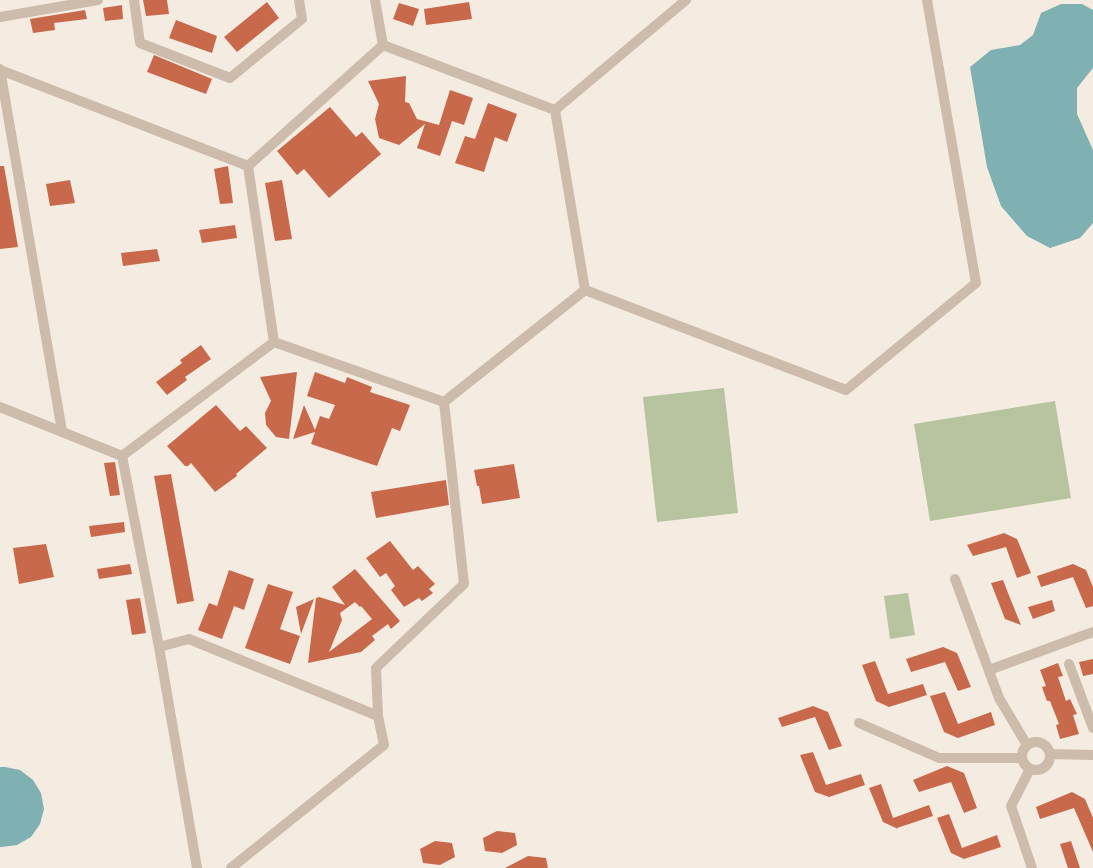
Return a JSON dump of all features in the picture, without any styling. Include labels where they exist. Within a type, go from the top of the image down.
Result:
[{"type":"street","points":[[0,17],[98,0]]},
{"type":"street","points":[[134,0],[140,43],[230,78],[302,19],[299,0]]},
{"type":"street","points":[[375,0],[383,45]]},
{"type":"street","points":[[555,110],[686,0]]},
{"type":"street","points":[[585,290],[846,390],[976,283],[927,0]]},
{"type":"street","points":[[383,45],[555,110]]},
{"type":"street","points":[[248,166],[383,45]]},
{"type":"street","points":[[0,70],[248,166]]},
{"type":"street","points":[[0,70],[62,431]]},
{"type":"street","points":[[555,110],[585,290]]},
{"type":"street","points":[[248,166],[274,342]]},
{"type":"street","points":[[444,402],[585,290]]},
{"type":"street","points":[[274,342],[444,402]]},
{"type":"street","points":[[122,456],[274,342]]},
{"type":"street","points":[[231,868],[384,745],[378,716],[376,668],[464,584],[444,402]]},
{"type":"street","points":[[0,407],[122,456]]},
{"type":"street","points":[[122,456],[159,647],[197,868]]},
{"type":"street","points":[[955,579],[999,698],[1028,745]]},
{"type":"street","points":[[989,670],[1093,632]]},
{"type":"street","points":[[159,647],[189,639],[378,716]]},
{"type":"street","points":[[1069,664],[1093,728]]},
{"type":"street","points":[[859,723],[939,758],[1022,758]]},
{"type":"street","points":[[1032,743],[1041,743],[1050,754],[1048,762],[1043,768],[1035,770],[1030,769],[1022,758],[1022,753],[1028,745],[1032,743]]},
{"type":"street","points":[[1050,754],[1093,755]]},
{"type":"street","points":[[1030,769],[1011,806],[1032,868]]},
{"type":"green space","points":[[724,388],[738,513],[657,522],[643,397]]},
{"type":"green space","points":[[1055,401],[1071,498],[930,521],[914,424]]},
{"type":"green space","points":[[908,593],[915,635],[890,639],[884,596]]},
{"type":"water","points":[[1061,4],[1082,4],[1093,10],[1093,68],[1077,88],[1077,114],[1093,150],[1093,223],[1080,238],[1050,248],[1027,236],[1001,206],[987,167],[970,67],[991,50],[1020,45],[1033,35],[1041,13]]},
{"type":"water","points":[[0,767],[20,770],[33,780],[41,793],[44,809],[40,824],[31,837],[17,845],[2,847],[0,847]]},
{"type":"building","points":[[143,0],[167,0],[169,14],[146,16]]},
{"type":"building","points":[[267,2],[279,18],[237,52],[224,37]]},
{"type":"building","points":[[469,2],[472,19],[426,25],[424,9]]},
{"type":"building","points":[[399,3],[419,9],[413,26],[393,19]]},
{"type":"building","points":[[122,5],[123,19],[105,21],[103,8]]},
{"type":"building","points":[[85,10],[87,19],[54,23],[55,30],[33,33],[30,19]]},
{"type":"building","points":[[176,20],[217,36],[212,53],[169,38]]},
{"type":"building","points":[[154,55],[212,79],[206,94],[147,72]]},
{"type":"building","points":[[406,76],[405,102],[409,103],[417,119],[439,125],[450,90],[473,98],[464,125],[452,121],[440,156],[417,148],[425,124],[399,145],[379,138],[375,119],[379,104],[368,81]]},
{"type":"building","points":[[488,103],[517,114],[507,142],[495,137],[484,172],[455,163],[465,136],[475,139]]},
{"type":"building","points":[[330,107],[356,137],[362,132],[381,154],[329,198],[304,169],[297,175],[277,151]]},
{"type":"building","points":[[0,166],[4,166],[18,247],[0,249]]},
{"type":"building","points":[[228,166],[233,203],[220,204],[214,169]]},
{"type":"building","points":[[70,180],[75,203],[50,206],[46,184]]},
{"type":"building","points":[[282,180],[292,239],[275,241],[265,183]]},
{"type":"building","points":[[235,225],[237,238],[202,243],[199,230]]},
{"type":"building","points":[[157,249],[160,261],[123,266],[121,253]]},
{"type":"building","points":[[201,345],[211,359],[185,377],[187,380],[167,395],[156,382],[182,363],[180,360]]},
{"type":"building","points":[[297,372],[289,439],[276,437],[266,425],[265,413],[271,401],[260,377]]},
{"type":"building","points":[[315,372],[345,383],[347,377],[372,387],[370,392],[410,405],[400,431],[392,428],[377,466],[311,444],[315,432],[293,439],[304,405],[315,430],[320,416],[329,419],[335,405],[307,396]]},
{"type":"building","points":[[216,405],[240,431],[246,426],[267,448],[236,474],[237,476],[215,492],[191,463],[188,466],[185,466],[167,446]]},
{"type":"building","points":[[115,462],[120,495],[110,496],[104,463]]},
{"type":"building","points":[[514,464],[520,498],[482,504],[479,486],[477,486],[474,470]]},
{"type":"building","points":[[171,474],[194,601],[177,604],[154,476]]},
{"type":"building","points":[[446,480],[449,505],[376,518],[371,492]]},
{"type":"building","points":[[124,522],[125,532],[91,537],[89,526]]},
{"type":"building","points":[[1004,533],[1017,539],[1031,573],[1017,578],[1006,547],[973,556],[967,545]]},
{"type":"building","points":[[390,541],[413,570],[418,566],[435,584],[429,589],[433,593],[422,601],[419,598],[404,607],[391,590],[395,586],[386,573],[380,577],[366,558]]},
{"type":"building","points":[[46,544],[54,577],[19,584],[13,548]]},
{"type":"building","points":[[130,564],[132,574],[99,579],[97,569]]},
{"type":"building","points":[[1073,564],[1086,570],[1093,587],[1093,606],[1086,608],[1073,577],[1041,587],[1037,576]]},
{"type":"building","points":[[355,569],[400,621],[391,629],[388,624],[372,636],[375,640],[361,652],[308,663],[316,598],[319,597],[345,605],[332,587]],"holes":[[[355,602],[360,607],[361,606],[372,619],[329,652],[342,620],[340,613]]]},
{"type":"building","points":[[229,570],[254,579],[244,610],[234,606],[222,639],[198,630],[209,603],[217,606]]},
{"type":"building","points":[[1003,580],[1021,625],[1005,619],[991,583]]},
{"type":"building","points":[[268,584],[293,592],[280,629],[300,636],[290,664],[245,648]]},
{"type":"building","points":[[140,598],[146,633],[132,635],[126,600]]},
{"type":"building","points":[[314,599],[301,634],[296,607]]},
{"type":"building","points":[[1052,600],[1055,611],[1033,619],[1028,607]]},
{"type":"building","points":[[943,647],[957,653],[971,687],[958,691],[945,662],[911,672],[906,659]]},
{"type":"building","points":[[1093,659],[1093,674],[1083,676],[1079,662]]},
{"type":"building","points":[[875,661],[888,694],[923,684],[927,695],[889,707],[876,701],[862,665]]},
{"type":"building","points":[[1058,663],[1063,676],[1058,677],[1066,701],[1070,699],[1077,714],[1073,715],[1079,734],[1060,739],[1056,725],[1059,724],[1050,701],[1047,701],[1042,687],[1046,686],[1040,670]]},
{"type":"building","points":[[945,692],[958,724],[991,712],[995,725],[958,738],[944,732],[930,696]]},
{"type":"building","points":[[813,706],[828,712],[842,746],[829,750],[815,717],[782,727],[778,718]]},
{"type":"building","points":[[813,752],[826,785],[861,774],[865,785],[829,797],[815,792],[800,755]]},
{"type":"building","points":[[947,766],[964,773],[977,808],[964,813],[951,782],[919,792],[913,780]]},
{"type":"building","points":[[881,784],[893,818],[929,805],[933,816],[897,828],[898,829],[883,822],[869,788]]},
{"type":"building","points":[[1072,792],[1085,799],[1093,818],[1093,852],[1074,808],[1040,819],[1036,807]]},
{"type":"building","points":[[949,814],[962,848],[997,835],[1001,847],[964,859],[951,853],[937,818]]},
{"type":"building","points":[[497,831],[515,833],[517,845],[502,853],[485,851],[483,838]]},
{"type":"building","points":[[435,841],[452,843],[455,857],[440,865],[423,863],[420,849]]},
{"type":"building","points":[[1071,841],[1080,868],[1068,868],[1060,844]]},
{"type":"building","points":[[528,856],[546,858],[548,868],[505,868]]}]
